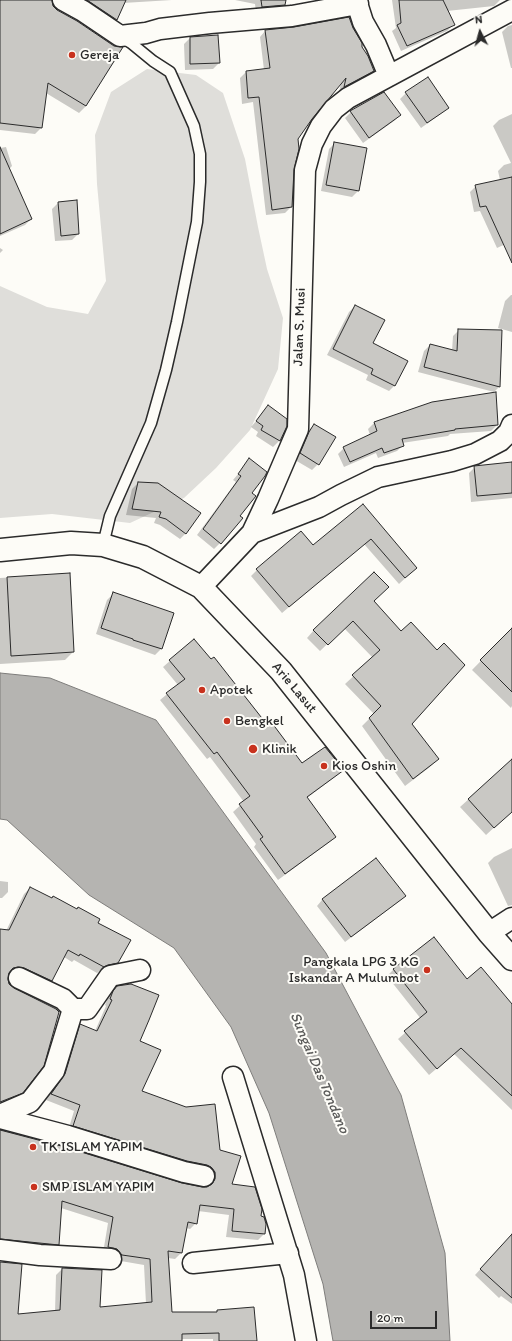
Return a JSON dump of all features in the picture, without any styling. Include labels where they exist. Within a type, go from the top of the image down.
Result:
[{"type":"main road","name":"Arie Lasut","points":[[0,550],[71,543],[102,545],[143,557],[201,587],[281,671],[489,933],[512,959]]},
{"type":"street","points":[[63,0],[120,36],[146,33],[160,29],[210,23],[292,16],[357,2],[363,22],[376,45],[389,76]]},
{"type":"street","name":"Jalan S. Musi","points":[[201,587],[252,533],[298,429],[305,170],[312,144],[321,126],[334,109],[348,98],[512,10]]},
{"type":"street","points":[[252,533],[319,507],[378,477],[452,461],[475,454],[500,441],[511,430]]},
{"type":"street","points":[[489,933],[512,918]]},
{"type":"street","points":[[19,978],[63,999],[73,1009],[87,1009],[110,976],[140,970]]},
{"type":"street","points":[[0,1116],[30,1102],[54,1071],[73,1009]]},
{"type":"street","points":[[233,1077],[294,1275],[306,1341]]},
{"type":"street","points":[[0,1116],[184,1172],[204,1176]]},
{"type":"street","points":[[0,1250],[40,1255],[111,1259]]},
{"type":"street","points":[[193,1263],[288,1254]]},
{"type":"lane","points":[[102,545],[110,516],[151,423],[166,370],[197,222],[200,182],[200,154],[194,126],[170,72],[152,61],[131,43],[120,36]]},
{"type":"shaded area","points":[[147,69],[196,75],[223,93],[245,159],[267,269],[283,318],[278,369],[250,430],[216,468],[184,498],[130,523],[52,514],[0,518],[0,286],[47,307],[88,314],[106,281],[97,184],[95,135],[111,92]]},
{"type":"water","name":"Sungai Das Tondano","points":[[0,673],[50,678],[156,720],[326,953],[401,1095],[445,1253],[450,1341],[333,1341],[323,1284],[269,1113],[231,1027],[174,948],[89,895],[7,820],[0,819]]},
{"type":"building","points":[[0,0],[52,0],[53,6],[57,10],[77,21],[114,46],[123,47],[86,106],[48,83],[42,128],[0,123]]},
{"type":"building","points":[[87,0],[126,0],[117,20]]},
{"type":"building","points":[[261,0],[286,0],[285,5],[262,7]]},
{"type":"building","points":[[399,0],[443,0],[455,25],[407,46],[397,25],[401,23]]},
{"type":"building","points":[[349,17],[374,71],[344,87],[346,78],[312,119],[298,139],[299,149],[294,170],[292,207],[272,210],[259,97],[248,98],[246,71],[270,68],[265,30],[294,27]]},
{"type":"building","points":[[218,35],[220,63],[190,64],[190,37]]},
{"type":"building","points":[[428,77],[449,108],[427,123],[405,92]]},
{"type":"building","points":[[384,92],[401,115],[369,138],[350,111]]},
{"type":"building","points":[[334,142],[367,148],[359,191],[326,185]]},
{"type":"building","points":[[0,147],[32,219],[0,234]]},
{"type":"building","points":[[512,177],[512,263],[486,206],[480,207],[475,185]]},
{"type":"building","points":[[77,200],[79,234],[61,236],[58,202]]},
{"type":"building","points":[[355,305],[385,320],[373,343],[408,361],[395,386],[371,374],[373,369],[333,349]]},
{"type":"building","points":[[458,329],[502,330],[500,387],[424,367],[430,344],[457,351]]},
{"type":"building","points":[[496,392],[498,425],[455,429],[402,439],[404,446],[384,453],[382,448],[350,462],[343,447],[377,431],[374,422],[432,402]]},
{"type":"building","points":[[268,405],[287,419],[287,426],[280,441],[261,430],[263,426],[256,421]]},
{"type":"building","points":[[314,424],[336,437],[319,465],[300,453]]},
{"type":"building","points":[[249,458],[267,472],[252,493],[256,496],[240,516],[243,518],[221,544],[203,529],[241,476],[238,474]]},
{"type":"building","points":[[512,462],[512,493],[477,496],[474,466]]},
{"type":"building","points":[[138,482],[158,483],[201,513],[186,534],[166,519],[159,517],[161,512],[132,509]]},
{"type":"building","points":[[363,504],[417,568],[405,578],[371,539],[289,607],[256,569],[301,531],[313,545]]},
{"type":"building","points":[[374,572],[389,587],[374,601],[401,631],[411,622],[437,650],[444,643],[465,665],[412,724],[439,759],[413,779],[369,718],[381,706],[352,675],[380,650],[353,621],[328,645],[313,630]]},
{"type":"building","points":[[70,573],[74,652],[11,656],[7,577]]},
{"type":"building","points":[[113,592],[174,613],[162,649],[101,628]]},
{"type":"building","points":[[512,628],[512,692],[480,660]]},
{"type":"building","points":[[194,639],[211,659],[214,657],[265,722],[269,719],[302,763],[325,747],[344,770],[307,797],[336,837],[285,874],[260,839],[263,837],[239,804],[250,796],[217,752],[214,754],[166,693],[185,679],[169,660]]},
{"type":"building","points":[[512,759],[512,812],[494,828],[468,799]]},
{"type":"building","points":[[376,858],[406,896],[351,937],[322,899]]},
{"type":"building","points":[[30,887],[52,898],[53,896],[77,909],[78,907],[100,919],[98,923],[131,940],[118,963],[104,967],[80,954],[79,956],[68,950],[52,981],[24,968],[13,968],[9,973],[9,984],[59,1012],[44,1066],[23,1093],[0,1102],[0,929],[9,930]]},
{"type":"building","points":[[434,937],[467,979],[481,967],[512,1004],[512,1096],[461,1048],[437,1069],[404,1031],[427,1012],[393,969]]},
{"type":"building","points":[[131,984],[159,995],[140,1041],[161,1050],[142,1091],[186,1107],[215,1104],[220,1150],[241,1156],[232,1184],[255,1187],[262,1209],[261,1216],[264,1217],[266,1224],[265,1234],[232,1231],[234,1209],[200,1205],[197,1224],[188,1222],[182,1253],[168,1251],[172,1312],[217,1312],[217,1310],[254,1307],[257,1341],[219,1341],[219,1333],[182,1334],[182,1341],[0,1341],[0,1262],[22,1264],[18,1314],[60,1310],[62,1268],[102,1270],[100,1307],[152,1302],[150,1259],[122,1255],[117,1249],[108,1247],[113,1217],[62,1201],[59,1245],[0,1239],[0,1130],[65,1147],[182,1183],[207,1187],[212,1184],[215,1179],[215,1172],[207,1165],[187,1161],[73,1126],[80,1105],[51,1094],[65,1074],[80,1024],[97,1031],[112,1000],[110,999],[113,991],[117,986]]},
{"type":"building","points":[[512,1234],[512,1298],[480,1269]]},
{"type":"place","name":"Gereja","points":[[72,55]]},
{"type":"place","name":"Apotek","points":[[202,690]]},
{"type":"place","name":"Bengkel","points":[[227,721]]},
{"type":"place","name":"Klinik","points":[[253,749]]},
{"type":"place","name":"Kios Oshin","points":[[324,766]]},
{"type":"place","name":"Pangkala LPG 3 KG Iskandar A Mulumbot","points":[[427,970]]},
{"type":"place","name":"TK ISLAM YAPIM","points":[[33,1147]]},
{"type":"place","name":"SMP ISLAM YAPIM","points":[[34,1187]]}]
